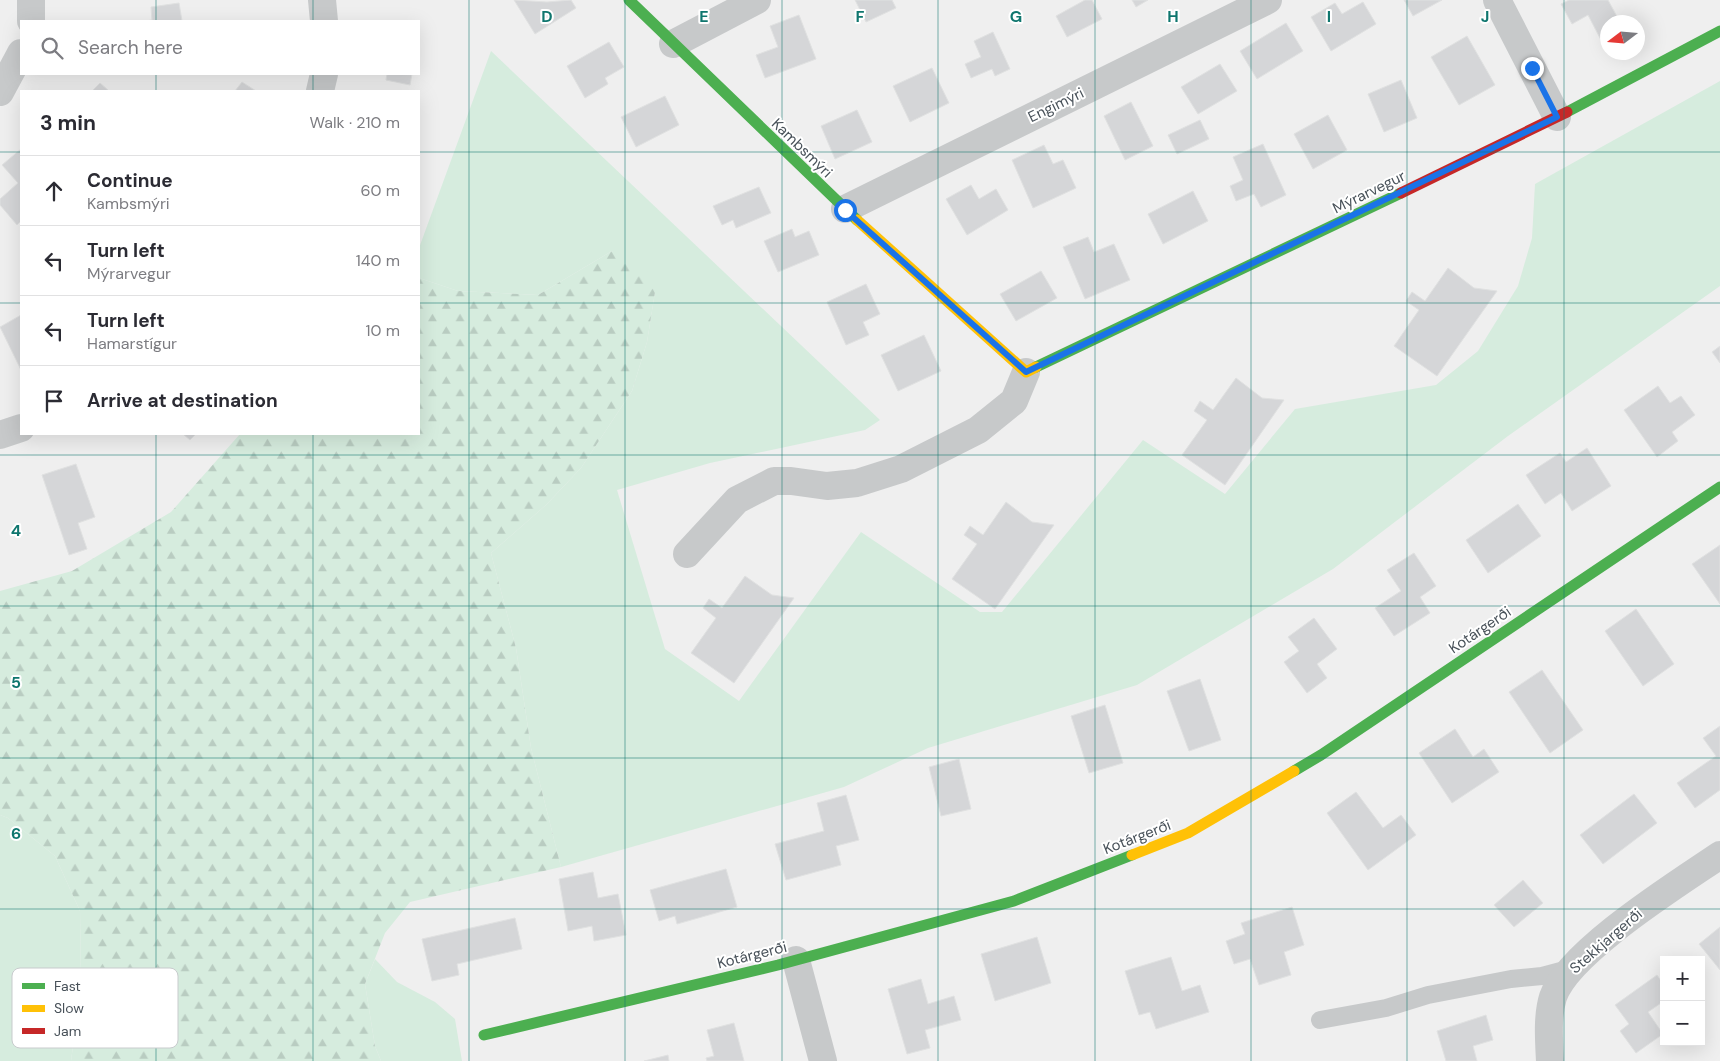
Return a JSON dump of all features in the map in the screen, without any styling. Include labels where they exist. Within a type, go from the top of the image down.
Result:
[{"type":"street","points":[[31,0],[31,20]]},
{"type":"street","points":[[322,0],[324,20]]},
{"type":"street","name":"Kambsmýri","points":[[629,0],[845,210],[1026,372]]},
{"type":"street","points":[[673,44],[757,0]]},
{"type":"street","name":"Engimýri","points":[[845,210],[1268,0]]},
{"type":"street","points":[[1497,0],[1557,117]]},
{"type":"street","name":"Mýrarvegur","points":[[1026,372],[1557,117],[1720,31]]},
{"type":"street","points":[[0,92],[20,55]]},
{"type":"street","points":[[320,90],[324,75]]},
{"type":"street","points":[[687,554],[737,500],[774,481],[791,481],[827,486],[857,483],[901,469],[978,430],[1014,401],[1026,372]]},
{"type":"street","points":[[0,436],[20,428]]},
{"type":"street","name":"Kotárgerði","points":[[484,1035],[796,960],[1014,901],[1188,833],[1322,755],[1720,487]]},
{"type":"street","name":"Stekkjargerði","points":[[1550,1061],[1548,1037],[1553,996],[1572,967],[1624,921],[1720,855]]},
{"type":"street","points":[[796,960],[823,1061]]},
{"type":"lane","points":[[1320,1020],[1386,1008],[1428,995],[1511,979],[1542,976],[1572,967]]},
{"type":"green space","points":[[491,51],[880,420],[865,430],[710,463],[617,490],[665,649],[739,701],[861,532],[980,612],[1002,612],[1143,440],[1225,494],[1295,409],[1436,385],[1478,351],[1518,286],[1532,238],[1535,184],[1720,81],[1720,286],[1508,436],[1333,569],[1137,685],[928,748],[844,787],[561,867],[531,748],[516,648],[491,553],[546,505],[581,468],[632,391],[647,342],[655,292],[612,251],[538,295],[458,291],[420,278],[420,245]]},
{"type":"green space","points":[[612,251],[645,264],[655,292],[647,342],[632,391],[581,468],[546,505],[491,553],[516,648],[531,748],[561,867],[410,902],[385,933],[365,984],[375,1046],[381,1061],[71,1061],[73,1048],[178,1048],[178,968],[81,968],[80,911],[55,856],[8,818],[0,815],[0,591],[72,571],[171,512],[239,435],[420,435],[420,278],[458,291],[538,295]]},
{"type":"green space","points":[[0,815],[8,818],[55,856],[80,911],[81,968],[12,968],[12,1048],[73,1048],[71,1061],[0,1061]]},
{"type":"green space","points":[[375,959],[397,982],[435,1002],[455,1019],[462,1061],[381,1061],[375,1046],[365,984]]},
{"type":"building","points":[[514,0],[547,2],[571,0],[576,8],[535,34]]},
{"type":"building","points":[[855,0],[892,0],[896,8],[866,22]]},
{"type":"building","points":[[1085,0],[1092,0],[1102,19],[1067,37],[1056,16]]},
{"type":"building","points":[[1132,0],[1148,0],[1136,7]]},
{"type":"building","points":[[1404,0],[1442,0],[1413,16]]},
{"type":"building","points":[[1569,0],[1608,0],[1616,15],[1600,15],[1600,38],[1588,15],[1572,24],[1561,4]]},
{"type":"building","points":[[1363,2],[1376,24],[1331,51],[1311,17],[1335,3],[1342,14]]},
{"type":"building","points":[[179,3],[182,20],[152,20],[151,7]]},
{"type":"building","points":[[799,15],[816,59],[765,78],[756,55],[778,47],[770,26]]},
{"type":"building","points":[[1286,23],[1303,51],[1257,79],[1240,51]]},
{"type":"building","points":[[993,32],[1010,69],[995,76],[992,69],[971,78],[965,64],[981,57],[974,41]]},
{"type":"building","points":[[1467,36],[1495,85],[1459,105],[1431,57]]},
{"type":"building","points":[[609,42],[624,67],[605,78],[608,84],[585,98],[567,66]]},
{"type":"building","points":[[1220,64],[1237,91],[1198,114],[1181,87]]},
{"type":"building","points":[[932,68],[949,103],[910,122],[893,86]]},
{"type":"building","points":[[387,75],[412,75],[410,85],[386,80]]},
{"type":"building","points":[[1401,80],[1417,118],[1384,132],[1368,94]]},
{"type":"building","points":[[242,82],[254,90],[236,90]]},
{"type":"building","points":[[100,83],[108,90],[93,90]]},
{"type":"building","points":[[665,96],[679,125],[636,147],[621,117]]},
{"type":"building","points":[[1131,102],[1153,146],[1125,160],[1104,116]]},
{"type":"building","points":[[857,110],[872,142],[835,159],[821,126]]},
{"type":"building","points":[[1328,115],[1347,150],[1313,169],[1294,134]]},
{"type":"building","points":[[1200,120],[1209,139],[1177,154],[1168,135]]},
{"type":"building","points":[[1263,144],[1286,195],[1261,207],[1254,194],[1236,201],[1230,186],[1243,180],[1233,157]]},
{"type":"building","points":[[1044,145],[1053,164],[1063,160],[1076,188],[1033,208],[1012,160]]},
{"type":"building","points":[[20,150],[20,222],[17,225],[0,205],[0,199],[18,183],[2,165]]},
{"type":"building","points":[[971,185],[979,199],[996,189],[1008,210],[967,235],[946,199]]},
{"type":"building","points":[[759,187],[771,213],[736,228],[733,220],[722,225],[713,206]]},
{"type":"building","points":[[1193,191],[1208,221],[1163,244],[1148,214]]},
{"type":"building","points":[[792,229],[795,237],[809,231],[819,255],[778,272],[764,241]]},
{"type":"building","points":[[1088,237],[1094,252],[1114,244],[1130,280],[1085,299],[1063,247]]},
{"type":"building","points":[[1448,268],[1474,288],[1497,291],[1437,376],[1394,346],[1419,310],[1406,301],[1412,292],[1425,301]]},
{"type":"building","points":[[1041,271],[1057,298],[1016,321],[1000,294]]},
{"type":"building","points":[[866,284],[880,314],[863,322],[869,335],[846,345],[827,302]]},
{"type":"building","points":[[20,316],[20,368],[0,327]]},
{"type":"building","points":[[924,335],[941,371],[898,391],[881,355]]},
{"type":"building","points":[[1720,346],[1720,363],[1712,352]]},
{"type":"building","points":[[1236,378],[1262,398],[1284,400],[1225,485],[1182,455],[1207,420],[1194,411],[1200,401],[1213,410]]},
{"type":"building","points":[[1658,386],[1670,403],[1681,396],[1695,415],[1672,432],[1678,441],[1657,457],[1624,410]]},
{"type":"building","points":[[184,435],[195,435],[190,440]]},
{"type":"building","points":[[1587,448],[1611,486],[1572,511],[1561,493],[1545,504],[1526,475],[1560,453],[1566,462]]},
{"type":"building","points":[[76,464],[95,517],[78,523],[87,549],[69,555],[42,475]]},
{"type":"building","points":[[1006,502],[1032,522],[1054,525],[995,609],[952,579],[977,544],[964,535],[970,526],[983,535]]},
{"type":"building","points":[[1518,504],[1541,536],[1488,573],[1466,540]]},
{"type":"building","points":[[1720,545],[1720,604],[1692,564]]},
{"type":"building","points":[[1414,553],[1436,586],[1420,597],[1430,613],[1394,636],[1375,608],[1401,591],[1387,570]]},
{"type":"building","points":[[745,576],[772,595],[794,598],[734,683],[691,653],[716,618],[703,608],[709,599],[722,608]]},
{"type":"building","points":[[1636,609],[1674,664],[1643,686],[1605,631]]},
{"type":"building","points":[[1314,618],[1337,649],[1317,664],[1327,678],[1307,693],[1284,662],[1299,651],[1288,637]]},
{"type":"building","points":[[1542,670],[1583,730],[1550,753],[1509,692]]},
{"type":"building","points":[[1200,679],[1221,740],[1189,751],[1167,691]]},
{"type":"building","points":[[1105,705],[1123,763],[1089,773],[1071,716]]},
{"type":"building","points":[[1720,726],[1720,790],[1695,808],[1677,783],[1716,756],[1703,738]]},
{"type":"building","points":[[1455,729],[1473,757],[1484,749],[1499,772],[1452,803],[1419,753]]},
{"type":"building","points":[[959,759],[971,809],[941,816],[929,767]]},
{"type":"building","points":[[1356,792],[1383,828],[1401,815],[1416,835],[1368,870],[1327,813]]},
{"type":"building","points":[[1634,794],[1657,823],[1603,864],[1580,835]]},
{"type":"building","points":[[846,795],[859,840],[836,846],[841,865],[786,880],[775,844],[824,831],[817,803]]},
{"type":"building","points":[[726,869],[737,907],[677,924],[675,916],[659,921],[650,890]]},
{"type":"building","points":[[593,872],[598,898],[618,894],[626,935],[594,941],[592,926],[568,931],[559,879]]},
{"type":"building","points":[[1523,880],[1543,903],[1514,927],[1494,905]]},
{"type":"building","points":[[1292,907],[1304,945],[1284,952],[1291,975],[1259,985],[1250,959],[1234,964],[1226,941],[1245,934],[1241,923]]},
{"type":"building","points":[[515,918],[522,949],[457,964],[459,975],[432,981],[422,939]]},
{"type":"building","points":[[1720,927],[1720,970],[1699,944]]},
{"type":"building","points":[[1037,937],[1051,983],[995,1001],[981,954]]},
{"type":"building","points":[[1171,957],[1182,991],[1200,985],[1209,1012],[1156,1029],[1150,1012],[1139,1015],[1125,971]]},
{"type":"building","points":[[1657,975],[1660,979],[1660,1004],[1648,1012],[1660,1030],[1660,1036],[1636,1053],[1620,1031],[1629,1024],[1615,1005]]},
{"type":"building","points":[[921,979],[928,1004],[954,996],[961,1020],[925,1030],[930,1048],[907,1054],[888,989]]},
{"type":"building","points":[[1486,1015],[1493,1040],[1473,1046],[1477,1061],[1446,1061],[1437,1031]]},
{"type":"building","points":[[734,1023],[744,1061],[707,1061],[706,1058],[714,1056],[707,1030]]},
{"type":"building","points":[[668,1055],[669,1061],[644,1061]]},
{"type":"traffic: fast","points":[[629,0],[857,220]]},
{"type":"traffic: fast","points":[[1567,112],[1720,31]]},
{"type":"traffic: fast","points":[[1036,367],[1401,193]]},
{"type":"traffic: fast","points":[[1294,771],[1321,755],[1720,487]]},
{"type":"traffic: fast","points":[[484,1035],[778,965],[1014,901],[1132,855]]},
{"type":"traffic: slow","points":[[857,220],[1026,372],[1036,367]]},
{"type":"traffic: slow","points":[[1132,855],[1188,833],[1294,771]]},
{"type":"traffic: jam","points":[[1401,193],[1567,112]]},
{"type":"route","points":[[845,210],[1026,372],[1523,135],[1557,117],[1532,68]]}]
